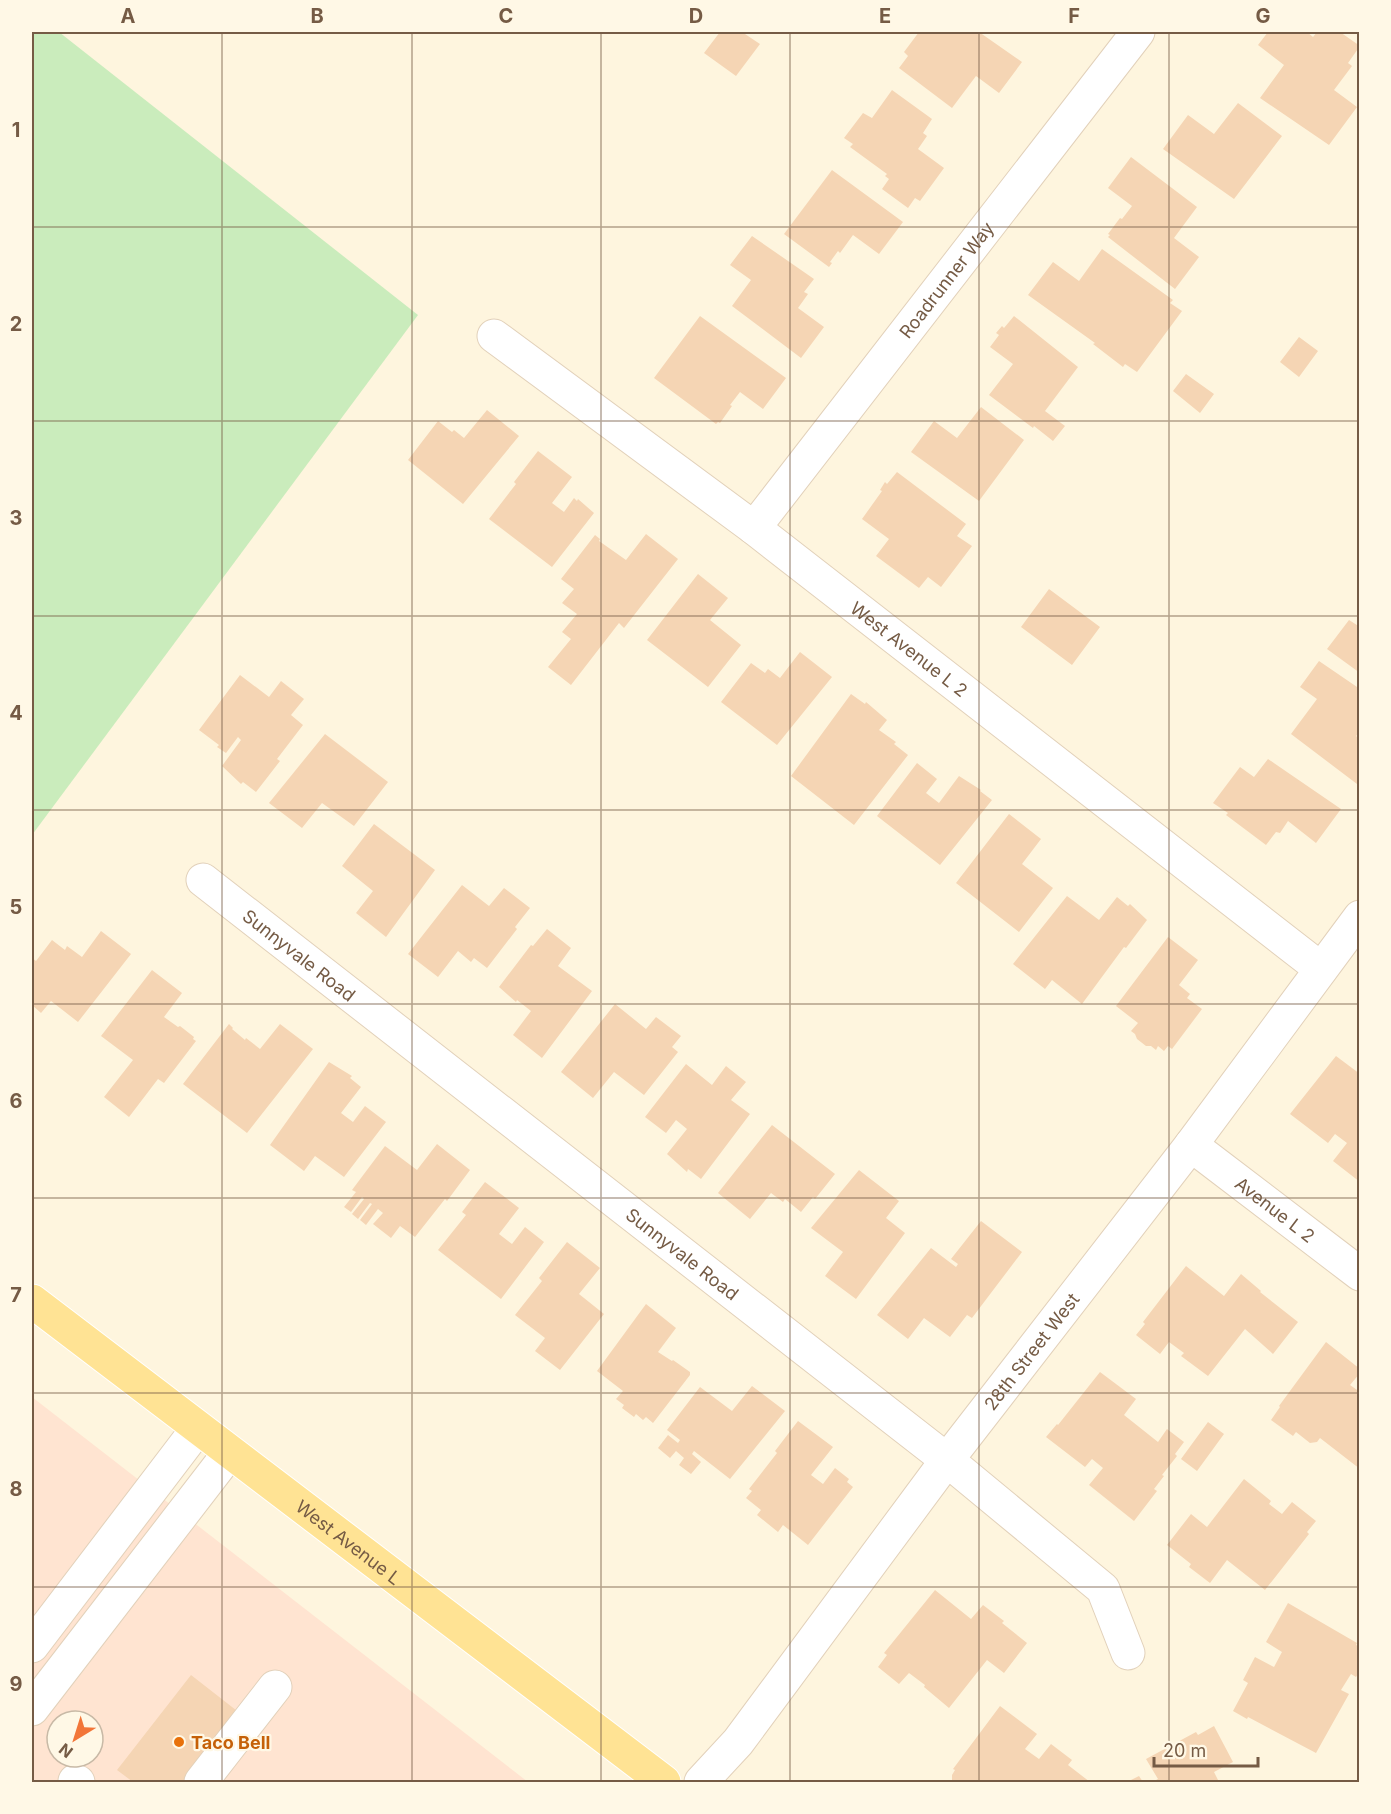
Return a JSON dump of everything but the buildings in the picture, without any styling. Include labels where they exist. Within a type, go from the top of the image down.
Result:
[{"type":"main road","name":"West Avenue L","points":[[32,1301],[664,1782]]},
{"type":"street","name":"Roadrunner Way","points":[[754,528],[1138,32]]},
{"type":"street","name":"West Avenue L 2","points":[[494,336],[754,528],[1321,969]]},
{"type":"street","name":"Sunnyvale Road","points":[[203,880],[947,1460],[1103,1589],[1128,1653]]},
{"type":"street","name":"28th Street West","points":[[701,1782],[738,1742],[947,1460],[1191,1145],[1359,917]]},
{"type":"street","name":"Avenue L 2","points":[[1191,1145],[1359,1274]]},
{"type":"street","points":[[32,1646],[198,1428]]},
{"type":"street","points":[[32,1708],[230,1452]]},
{"type":"street","points":[[201,1782],[275,1687]]},
{"type":"shaded area","points":[[32,1397],[528,1782],[32,1782]]},
{"type":"green space","points":[[32,32],[59,32],[418,315],[32,835]]},
{"type":"place","name":"Taco Bell","points":[[179,1742]]}]
